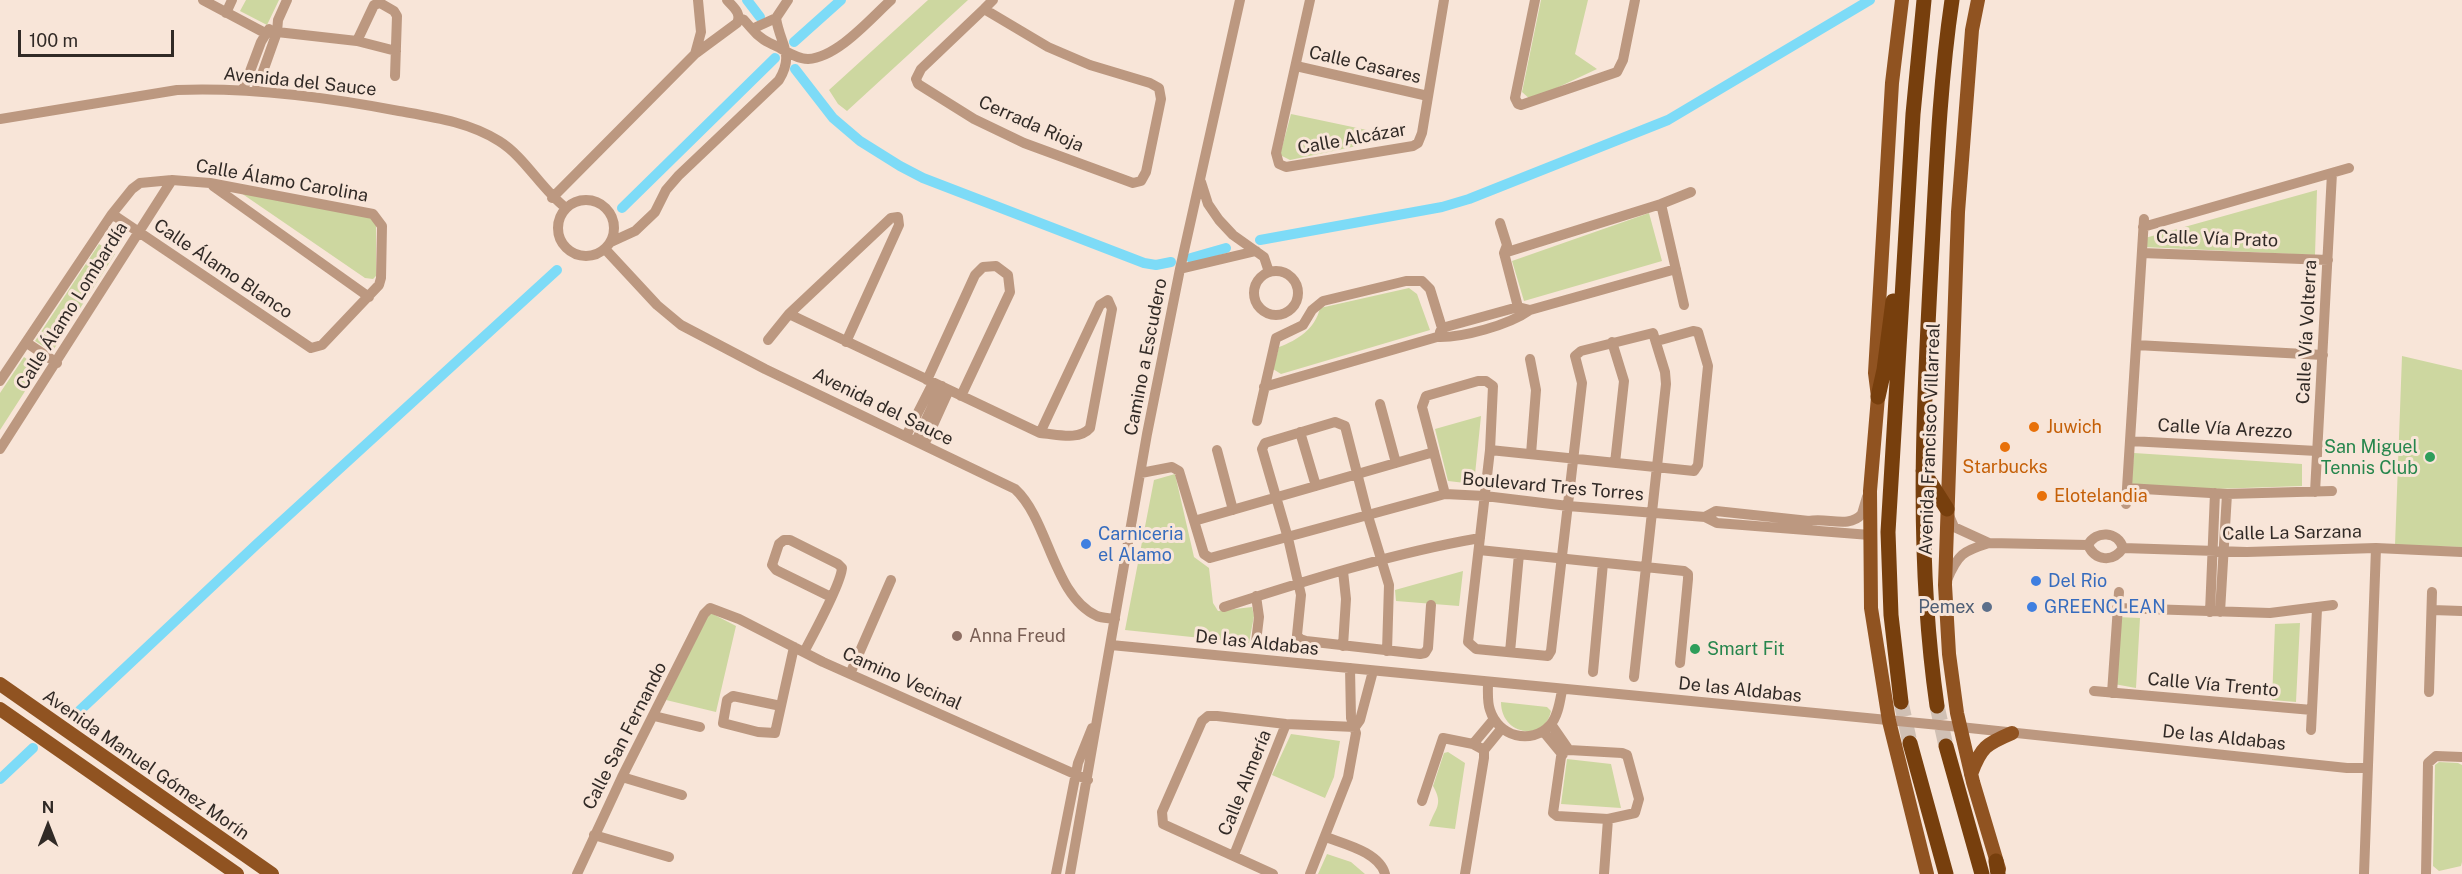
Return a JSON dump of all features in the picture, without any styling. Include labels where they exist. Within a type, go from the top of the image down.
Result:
[{"type":"highway","name":"Avenida Francisco Villarreal","points":[[1901,702],[1891,615],[1888,532],[1913,114],[1924,0]]},
{"type":"highway","name":"Avenida Francisco Villarreal","points":[[1936,706],[1927,630],[1923,552],[1923,406],[1939,113],[1952,0]]},
{"type":"highway","points":[[1878,397],[1884,370],[1896,280],[1905,239]]},
{"type":"highway","points":[[1922,470],[1947,509]]},
{"type":"highway","points":[[1910,743],[1946,874]]},
{"type":"highway","points":[[1946,746],[1982,874]]},
{"type":"main road","points":[[1902,0],[1892,83],[1875,373],[1878,397],[1870,491],[1871,608],[1889,721],[1927,874]]},
{"type":"main road","name":"Avenida Francisco Villarreal","points":[[1978,0],[1970,53],[1958,212],[1945,585],[1949,654],[1960,728],[1998,870]]},
{"type":"main road","name":"Avenida Manuel Gómez Morín","points":[[0,684],[272,874]]},
{"type":"main road","name":"Avenida Manuel Gómez Morín","points":[[0,709],[237,874]]},
{"type":"main road","points":[[1971,774],[1978,754],[1987,744],[2012,733]]},
{"type":"street","points":[[203,0],[265,33]]},
{"type":"street","points":[[226,13],[232,0]]},
{"type":"street","points":[[256,91],[287,0]]},
{"type":"street","points":[[695,54],[701,32],[698,0]]},
{"type":"street","points":[[552,198],[695,54],[737,23],[738,13],[729,2],[716,0]]},
{"type":"street","points":[[752,29],[776,18],[788,0]]},
{"type":"street","points":[[739,18],[744,20],[760,39],[788,53],[808,59],[826,54],[846,41],[891,0]]},
{"type":"street","points":[[984,9],[993,0]]},
{"type":"street","name":"Camino a Escudero","points":[[1070,874],[1095,739],[1095,722],[1180,269],[1240,0]]},
{"type":"street","name":"Calle Alcázar","points":[[1310,0],[1276,153],[1279,164],[1286,167],[1413,146],[1418,143],[1422,133],[1444,0]]},
{"type":"street","points":[[1535,0],[1515,98],[1518,104],[1536,101],[1617,72],[1623,60],[1635,0]]},
{"type":"street","points":[[357,41],[374,5],[380,3],[396,13],[394,76]]},
{"type":"street","name":"Cerrada Rioja","points":[[984,9],[1048,47],[1090,65],[1150,83],[1159,88],[1161,99],[1146,172],[1141,181],[1133,183],[1024,142],[974,119],[921,87],[916,79],[921,69],[984,9]]},
{"type":"street","points":[[608,246],[614,225],[612,216],[599,203],[582,200],[566,208],[558,226],[563,244],[569,251],[587,256],[608,246],[635,231],[655,212],[666,190],[679,175],[779,80],[788,53],[776,18]]},
{"type":"street","points":[[243,90],[265,33],[277,26],[396,51]]},
{"type":"street","name":"Calle Casares","points":[[1296,66],[1428,96]]},
{"type":"street","name":"Avenida del Sauce","points":[[0,119],[177,90],[256,91],[378,107],[443,119],[470,127],[499,141],[511,150],[552,198],[566,208]]},
{"type":"street","points":[[2126,504],[2143,223],[2349,168]]},
{"type":"street","name":"Calle Vía Volterra","points":[[2315,492],[2332,173]]},
{"type":"street","name":"Calle Álamo Carolina","points":[[112,214],[132,189],[140,183],[172,180],[210,183],[363,211],[376,216],[382,226],[379,285],[317,348]]},
{"type":"street","name":"Calle Álamo Lombardía","points":[[0,449],[172,180]]},
{"type":"street","points":[[1201,182],[1208,204],[1219,220],[1233,235],[1264,257],[1269,272]]},
{"type":"street","points":[[210,183],[369,297]]},
{"type":"street","points":[[1504,253],[1661,204],[1691,192]]},
{"type":"street","points":[[1661,204],[1684,305]]},
{"type":"street","points":[[0,381],[112,214]]},
{"type":"street","name":"Calle Álamo Blanco","points":[[112,214],[304,344],[317,348]]},
{"type":"street","points":[[768,340],[789,314],[891,218],[898,217],[899,225],[846,342]]},
{"type":"street","points":[[1500,223],[1507,245],[1504,253],[1518,307]]},
{"type":"street","name":"Avenida del Sauce","points":[[608,246],[657,305],[681,325],[756,364],[1007,484],[1023,496],[1030,505],[1065,583],[1074,596],[1097,616],[1115,619]]},
{"type":"street","points":[[1180,269],[1256,251]]},
{"type":"street","name":"Calle Vía Prato","points":[[2142,253],[2328,260]]},
{"type":"street","points":[[916,441],[938,385],[975,275],[983,267],[996,266],[1008,275],[1010,292],[961,396]]},
{"type":"street","points":[[1439,333],[1450,338],[1519,318],[1530,310],[1676,269]]},
{"type":"street","points":[[1269,272],[1284,272],[1291,277],[1298,290],[1295,305],[1283,314],[1268,314],[1256,304],[1254,289],[1257,281],[1269,272]]},
{"type":"street","points":[[1257,421],[1274,342],[1281,335],[1303,325],[1310,313],[1329,299],[1413,280],[1422,281],[1430,289],[1439,333]]},
{"type":"street","points":[[789,314],[1040,433],[1078,436],[1086,433],[1090,428],[1112,309],[1108,300],[1100,305],[1040,433]]},
{"type":"street","points":[[1295,305],[1310,313]]},
{"type":"street","points":[[1264,387],[1518,307],[1530,310]]},
{"type":"street","points":[[1283,314],[1288,332]]},
{"type":"street","points":[[1490,450],[1657,468],[1690,471],[1697,469],[1708,366],[1698,332],[1693,331],[1657,341]]},
{"type":"street","points":[[1445,494],[1422,407],[1424,398],[1483,380],[1493,386],[1490,450],[1468,642],[1476,649],[1545,657],[1550,654],[1582,383],[1575,356],[1581,351],[1648,332],[1653,333],[1657,341],[1666,384],[1634,677]]},
{"type":"street","points":[[1612,342],[1624,381],[1615,463]]},
{"type":"street","points":[[27,343],[57,363]]},
{"type":"street","points":[[2136,345],[2323,355]]},
{"type":"street","points":[[1530,359],[1536,390],[1531,454]]},
{"type":"street","points":[[916,441],[938,385]]},
{"type":"street","points":[[1380,404],[1396,463]]},
{"type":"street","points":[[1387,651],[1389,585],[1368,516],[1345,426],[1335,422],[1265,443],[1262,449],[1288,537],[1301,595],[1297,634],[1302,640],[1387,651],[1425,653],[1428,648],[1431,606]]},
{"type":"street","points":[[1300,432],[1316,486]]},
{"type":"street","name":"Calle Vía Arezzo","points":[[2130,441],[2317,451]]},
{"type":"street","points":[[1216,450],[1233,510]]},
{"type":"street","points":[[1141,473],[1168,467],[1177,468],[1194,521],[1434,452]]},
{"type":"street","points":[[2127,488],[2227,494],[2332,491]]},
{"type":"street","points":[[1809,525],[1818,519],[1849,522],[1855,520],[1862,514],[1870,491]]},
{"type":"street","points":[[2215,493],[2218,551],[2215,612]]},
{"type":"street","name":"Boulevard Tres Torres","points":[[1194,521],[1204,554],[1215,558],[1445,494],[1705,517],[1718,523],[1809,525],[1870,535]]},
{"type":"street","points":[[2218,551],[2227,494]]},
{"type":"street","name":"Calle La Sarzana","points":[[1947,509],[1954,527],[1989,543]]},
{"type":"street","name":"Calle La Sarzana","points":[[2088,545],[2095,536],[2107,534],[2118,538],[2123,548]]},
{"type":"street","points":[[1224,607],[1298,582],[1480,538]]},
{"type":"street","points":[[781,706],[733,696],[727,700],[723,723],[759,732],[775,733],[799,650],[831,597],[842,574],[842,568],[800,545],[784,540],[779,544],[771,565],[776,570],[831,597]]},
{"type":"street","name":"Calle La Sarzana","points":[[1945,585],[1960,555],[1967,550],[1989,543],[2088,545]]},
{"type":"street","name":"Calle La Sarzana","points":[[2088,545],[2093,553],[2102,558],[2112,558],[2123,548],[2218,551],[2376,548],[2462,552]]},
{"type":"street","points":[[2364,874],[2376,548]]},
{"type":"street","points":[[1479,550],[1684,571],[1688,574],[1680,663]]},
{"type":"street","points":[[1510,652],[1519,554]]},
{"type":"street","points":[[1593,672],[1604,563]]},
{"type":"street","points":[[1343,571],[1346,599],[1343,646]]},
{"type":"street","points":[[850,674],[891,580]]},
{"type":"street","points":[[2112,693],[2116,608],[2119,592]]},
{"type":"street","points":[[2429,692],[2432,592]]},
{"type":"street","points":[[1257,596],[1259,616],[1257,642]]},
{"type":"street","points":[[2116,608],[2270,613],[2333,606]]},
{"type":"street","name":"Camino Vecinal","points":[[704,614],[710,608],[716,609],[850,674],[1076,777],[1088,780]]},
{"type":"street","points":[[2311,730],[2317,609]]},
{"type":"street","points":[[2432,610],[2462,611]]},
{"type":"street","name":"Calle San Fernando","points":[[577,874],[622,777],[704,614]]},
{"type":"street","name":"De las Aldabas","points":[[1110,645],[2367,768]]},
{"type":"street","points":[[1310,874],[1348,777],[1356,737],[1351,718],[1350,668]]},
{"type":"street","points":[[1355,727],[1360,720],[1373,671]]},
{"type":"street","points":[[1488,682],[1489,706],[1498,724],[1508,733],[1517,736],[1533,736],[1547,727],[1559,705],[1562,690]]},
{"type":"street","name":"Calle Vía Trento","points":[[2094,691],[2312,710]]},
{"type":"street","points":[[654,716],[700,727]]},
{"type":"street","points":[[1274,874],[1163,824],[1162,812],[1204,719],[1217,716],[1286,724],[1355,727]]},
{"type":"street","name":"Camino a Escudero","points":[[1056,874],[1078,763],[1095,722]]},
{"type":"street","name":"Calle Almería","points":[[1234,855],[1286,724]]},
{"type":"street","points":[[1473,744],[1498,724]]},
{"type":"street","points":[[1465,874],[1484,750],[1498,724]]},
{"type":"street","points":[[1547,727],[1568,751],[1627,755],[1639,799],[1637,811],[1631,816],[1608,819],[1557,816],[1553,813],[1568,751]]},
{"type":"street","points":[[1422,801],[1441,739],[1445,737],[1473,744],[1484,750]]},
{"type":"street","points":[[2426,874],[2428,763],[2436,756],[2462,758]]},
{"type":"street","points":[[622,777],[682,795]]},
{"type":"street","points":[[1604,874],[1608,819]]},
{"type":"street","points":[[594,835],[669,857]]},
{"type":"street","points":[[1326,837],[1368,854],[1384,869],[1385,874]]},
{"type":"green space","points":[[246,0],[279,0],[267,25],[240,11]]},
{"type":"green space","points":[[928,0],[968,0],[847,111],[838,104],[829,90]]},
{"type":"green space","points":[[1541,0],[1588,0],[1575,54],[1597,69],[1531,100],[1522,92]]},
{"type":"green space","points":[[1291,114],[1400,137],[1290,160],[1280,155]]},
{"type":"green space","points":[[2317,190],[2315,255],[2144,247],[2145,238]]},
{"type":"green space","points":[[241,193],[376,218],[376,276],[373,279],[365,278]]},
{"type":"green space","points":[[1649,213],[1662,261],[1524,301],[1512,261]]},
{"type":"green space","points":[[99,244],[115,254],[52,352],[35,341]]},
{"type":"green space","points":[[1409,288],[1417,294],[1430,330],[1281,374],[1273,369],[1279,347],[1305,333],[1314,322],[1320,308]]},
{"type":"green space","name":"San Miguel Tennis Club","points":[[2402,356],[2462,370],[2462,547],[2395,545]]},
{"type":"green space","points":[[24,357],[40,368],[0,430],[0,393]]},
{"type":"green space","points":[[1481,416],[1474,484],[1448,481],[1435,429]]},
{"type":"green space","points":[[2134,453],[2302,464],[2302,486],[2214,489],[2131,484]]},
{"type":"green space","points":[[1175,474],[1194,557],[1209,568],[1213,603],[1218,611],[1252,607],[1254,616],[1249,643],[1125,630],[1154,480]]},
{"type":"green space","points":[[1463,571],[1459,606],[1396,601],[1395,590]]},
{"type":"green space","points":[[709,612],[736,626],[716,712],[666,700]]},
{"type":"green space","points":[[2117,617],[2140,618],[2136,688],[2114,684]]},
{"type":"green space","points":[[2300,623],[2296,702],[2272,700],[2275,624]]},
{"type":"green space","points":[[1501,702],[1547,707],[1551,711],[1547,721],[1541,727],[1533,731],[1524,731],[1508,722]]},
{"type":"green space","points":[[1291,734],[1340,741],[1334,777],[1325,798],[1272,775]]},
{"type":"green space","points":[[1448,752],[1465,763],[1455,829],[1429,826],[1438,802],[1433,786],[1444,753]]},
{"type":"green space","points":[[1567,759],[1611,764],[1621,808],[1561,804]]},
{"type":"green space","points":[[2439,762],[2462,765],[2462,862],[2461,866],[2439,871],[2433,866],[2435,765]]},
{"type":"green space","points":[[1327,854],[1351,862],[1365,874],[1318,874]]},
{"type":"waterway","points":[[747,0],[760,17]]},
{"type":"waterway","points":[[794,42],[841,0]]},
{"type":"waterway","points":[[1260,240],[1442,207],[1469,199],[1668,120],[1870,0]]},
{"type":"waterway","points":[[622,208],[775,58]]},
{"type":"waterway","points":[[795,69],[833,118],[860,141],[923,178],[1144,263],[1156,265],[1171,262]]},
{"type":"waterway","points":[[1191,258],[1226,248]]},
{"type":"waterway","points":[[76,714],[257,544],[557,270]]},
{"type":"waterway","points":[[0,779],[33,748]]},
{"type":"tunnel","points":[[1901,702],[1910,743]]},
{"type":"tunnel","points":[[1937,706],[1946,746]]},
{"type":"place","name":"Juwich","points":[[2034,427]]},
{"type":"place","name":"Starbucks","points":[[2005,447]]},
{"type":"place","name":"San Miguel Tennis Club","points":[[2430,457]]},
{"type":"place","name":"Elotelandia","points":[[2042,496]]},
{"type":"place","name":"Carniceria el Alamo","points":[[1086,544]]},
{"type":"place","name":"Del Rio","points":[[2036,581]]},
{"type":"place","name":"Pemex","points":[[1987,607]]},
{"type":"place","name":"GREENCLEAN","points":[[2032,607]]},
{"type":"place","name":"Anna Freud","points":[[957,636]]},
{"type":"place","name":"Smart Fit","points":[[1695,649]]}]
